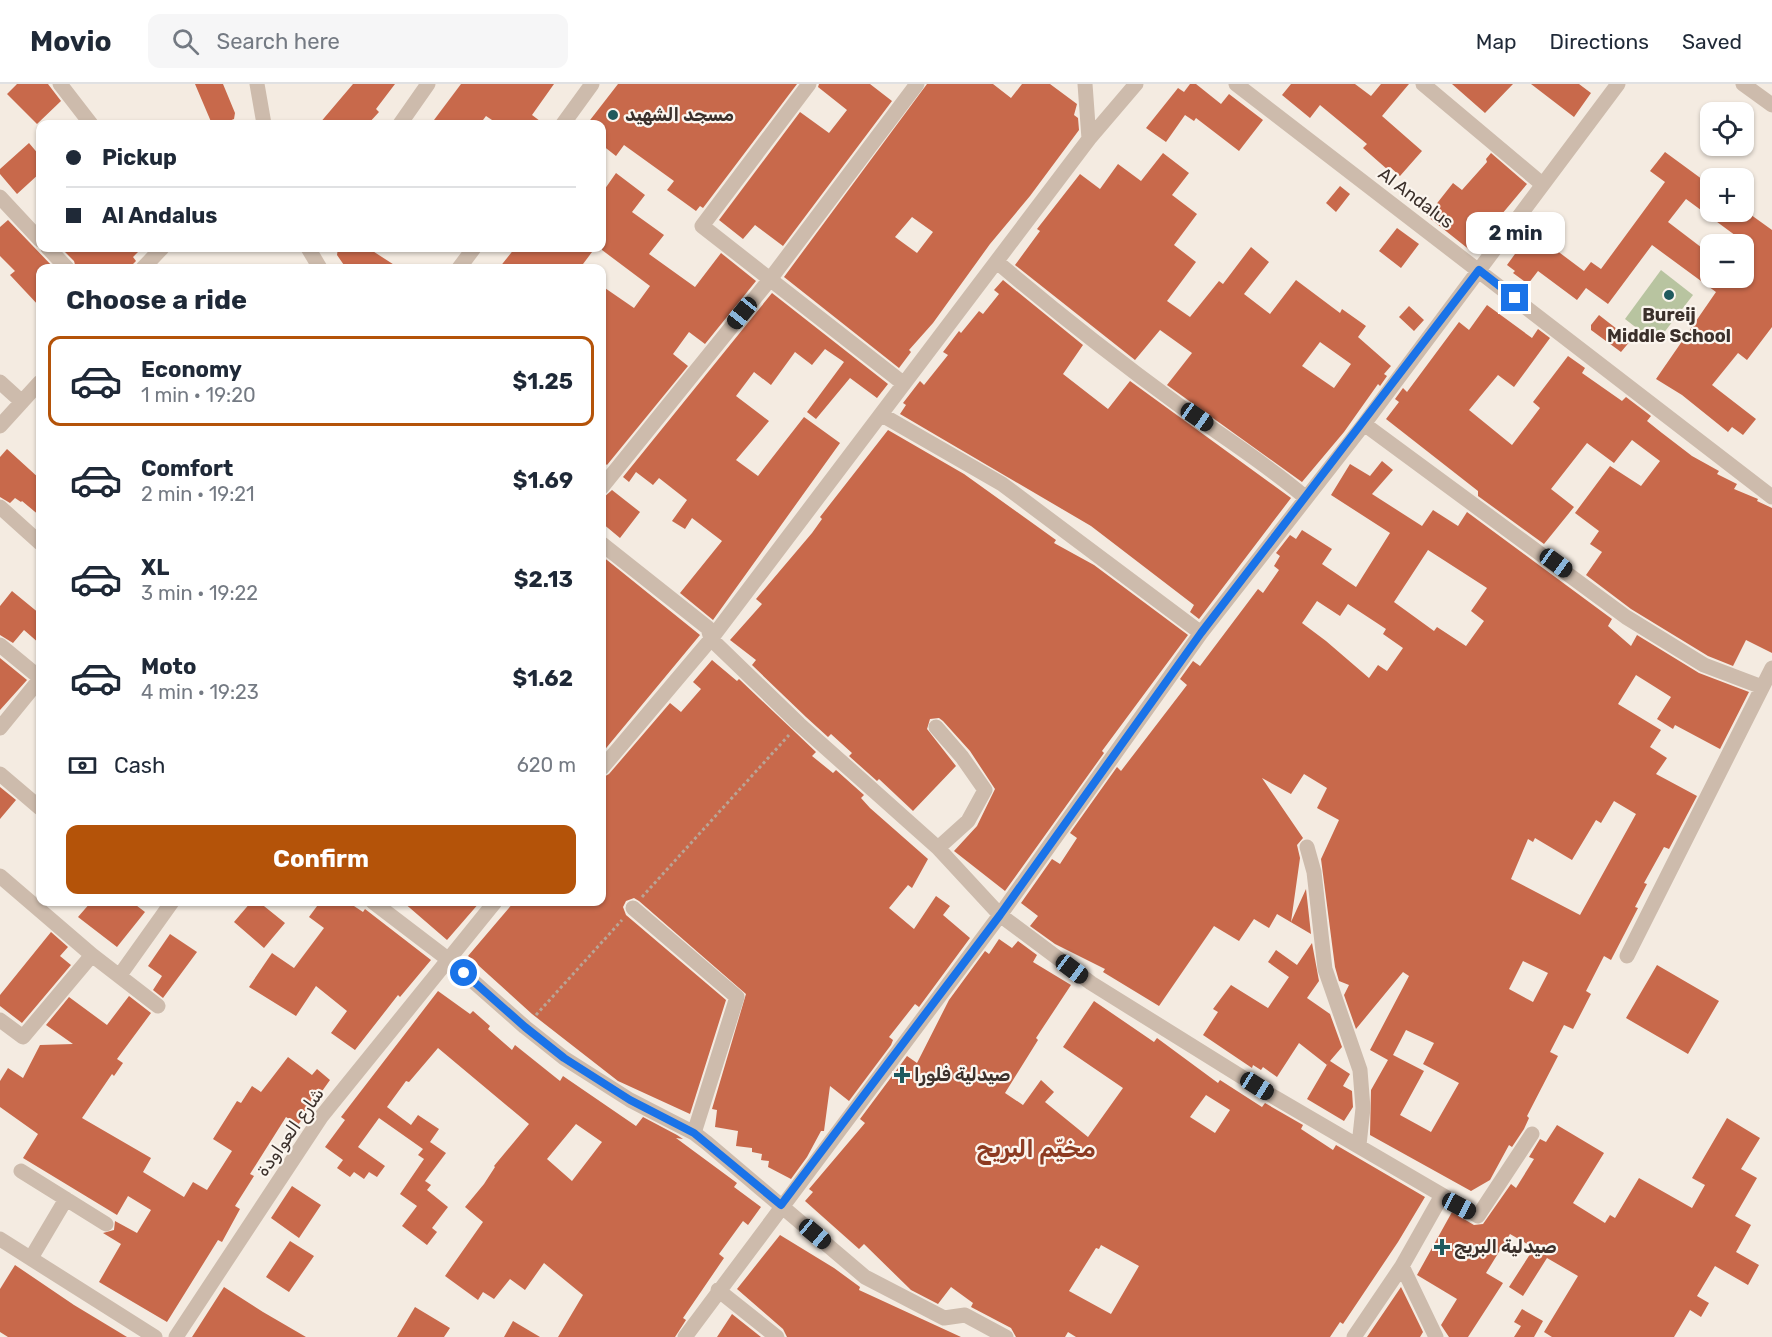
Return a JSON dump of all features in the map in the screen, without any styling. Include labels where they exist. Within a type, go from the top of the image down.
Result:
[{"type":"street","points":[[60,84],[88,120]]},
{"type":"street","points":[[403,120],[428,84]]},
{"type":"street","points":[[565,120],[592,84]]},
{"type":"street","points":[[809,84],[702,226],[904,384]]},
{"type":"street","points":[[606,482],[771,278],[917,84]]},
{"type":"street","points":[[1085,84],[1089,139]]},
{"type":"street","points":[[606,763],[711,639],[1089,139],[1136,84]]},
{"type":"street","name":"Al Andalus","points":[[1236,84],[1772,497]]},
{"type":"street","points":[[1423,84],[1542,184]]},
{"type":"street","points":[[685,1337],[781,1205],[1000,915],[1201,633],[1364,423],[1618,84]]},
{"type":"street","points":[[1743,84],[1772,105]]},
{"type":"street","points":[[259,86],[263,120]]},
{"type":"street","points":[[0,197],[36,236]]},
{"type":"street","points":[[52,252],[63,264]]},
{"type":"street","points":[[147,264],[158,252]]},
{"type":"street","points":[[997,262],[1063,318],[1182,407],[1271,469],[1305,497]]},
{"type":"street","points":[[0,382],[22,402]]},
{"type":"street","points":[[0,426],[36,389]]},
{"type":"street","points":[[882,415],[1002,484],[1201,633]]},
{"type":"street","points":[[1364,423],[1626,617],[1704,665],[1762,687]]},
{"type":"street","points":[[0,507],[36,539]]},
{"type":"street","points":[[606,547],[708,628],[711,639],[799,724],[938,848],[1000,915],[1090,983],[1441,1197],[1478,1216],[1533,1134]]},
{"type":"street","points":[[0,645],[36,676]]},
{"type":"street","points":[[1627,956],[1772,668]]},
{"type":"street","points":[[0,728],[36,684]]},
{"type":"street","points":[[936,727],[962,757],[984,790],[968,821],[938,848]]},
{"type":"street","points":[[0,774],[36,805]]},
{"type":"street","points":[[1307,847],[1314,872],[1325,969],[1360,1071],[1363,1108],[1359,1145]]},
{"type":"street","points":[[0,876],[92,955],[158,1006]]},
{"type":"street","points":[[378,906],[449,960],[564,1058],[630,1100],[694,1133],[865,1277],[944,1318],[965,1315],[1006,1337]]},
{"type":"street","name":"شارع العواودة","points":[[176,1337],[321,1117],[492,906]]},
{"type":"street","points":[[120,975],[168,907]]},
{"type":"street","points":[[633,908],[737,997],[694,1133]]},
{"type":"street","points":[[0,1020],[22,1037],[92,955]]},
{"type":"street","points":[[21,1171],[106,1224]]},
{"type":"street","points":[[1354,1337],[1402,1266],[1441,1197]]},
{"type":"street","points":[[31,1258],[66,1199]]},
{"type":"street","points":[[0,1239],[155,1337]]},
{"type":"street","points":[[1402,1266],[1436,1337]]},
{"type":"street","points":[[718,1290],[777,1337]]},
{"type":"path","points":[[525,1027],[799,724]]},
{"type":"green space","points":[[1661,270],[1693,295],[1656,343],[1625,319]]},
{"type":"building","points":[[17,84],[48,84],[61,101],[41,120],[36,120],[36,123],[7,94]]},
{"type":"building","points":[[195,84],[223,84],[235,113],[234,119],[210,120]]},
{"type":"building","points":[[353,84],[395,84],[376,109],[379,112],[372,120],[322,120]]},
{"type":"building","points":[[461,84],[554,84],[532,115],[539,120],[492,120],[486,116],[483,120],[434,120]]},
{"type":"building","points":[[618,84],[797,84],[703,208],[700,206],[696,211],[667,190],[674,181],[624,145],[616,156],[606,148],[606,120],[590,120]]},
{"type":"building","points":[[819,84],[870,84],[892,101],[783,246],[755,225],[743,239],[719,220],[800,112],[829,133],[847,110],[818,87]]},
{"type":"building","points":[[927,84],[993,84],[1011,98],[1022,84],[1050,84],[1077,104],[1074,115],[1078,118],[1079,130],[1030,196],[990,244],[933,323],[909,350],[911,352],[899,368],[784,277]],"holes":[[[912,217],[933,232],[917,253],[895,237]]]},
{"type":"building","points":[[1190,84],[1196,84],[1221,104],[1229,94],[1263,120],[1239,151],[1196,118],[1194,121],[1185,115],[1166,142],[1146,128],[1178,88],[1184,92]]},
{"type":"building","points":[[1291,84],[1355,84],[1371,96],[1381,84],[1409,84],[1382,116],[1422,151],[1400,176],[1390,167],[1388,170],[1363,148],[1367,144],[1320,105],[1310,118],[1282,95]]},
{"type":"building","points":[[1452,84],[1513,84],[1485,113]]},
{"type":"building","points":[[1531,84],[1579,84],[1591,93],[1574,117]]},
{"type":"building","points":[[29,143],[36,151],[36,177],[17,194],[0,174],[0,169]]},
{"type":"building","points":[[1665,152],[1700,178],[1700,209],[1686,199],[1668,222],[1700,246],[1700,280],[1652,245],[1608,304],[1586,288],[1577,300],[1538,271],[1528,284],[1513,273],[1515,271],[1507,265],[1520,247],[1524,251],[1534,243],[1545,251],[1552,247],[1584,271],[1591,262],[1601,269],[1665,182],[1650,171]]},
{"type":"building","points":[[1163,153],[1189,173],[1172,195],[1197,214],[1174,245],[1196,262],[1167,301],[1190,317],[1219,281],[1223,284],[1251,247],[1269,262],[1244,294],[1270,314],[1296,280],[1340,313],[1342,309],[1366,326],[1358,337],[1391,366],[1384,374],[1387,376],[1380,386],[1378,384],[1344,432],[1302,482],[1167,385],[1192,353],[1160,330],[1135,360],[1015,265],[1040,231],[1037,229],[1080,174],[1100,189],[1118,164],[1141,181]],"holes":[[[1320,342],[1351,364],[1334,388],[1302,366]]]},
{"type":"building","points":[[1491,153],[1527,184],[1471,251],[1427,216],[1453,183],[1462,190],[1487,162],[1486,159]]},
{"type":"building","points":[[616,173],[645,195],[632,212],[664,235],[649,254],[695,287],[721,253],[756,281],[705,344],[689,332],[673,354],[688,366],[607,465],[606,289],[634,308],[650,286],[605,252],[606,187]]},
{"type":"building","points":[[1340,186],[1350,194],[1336,212],[1326,203]]},
{"type":"building","points":[[1754,217],[1772,230],[1772,327],[1747,360],[1738,353],[1712,385],[1756,419],[1743,435],[1732,427],[1728,432],[1682,395],[1656,379],[1716,292],[1711,288],[1754,288],[1754,234],[1733,234],[1717,222],[1754,222]]},
{"type":"building","points":[[8,220],[36,249],[36,252],[50,264],[36,264],[36,303],[10,275],[15,271],[0,256],[0,227]]},
{"type":"building","points":[[1397,228],[1419,244],[1401,268],[1379,251]]},
{"type":"building","points":[[65,252],[138,252],[133,257],[136,261],[133,264],[75,264]]},
{"type":"building","points":[[337,252],[374,252],[393,264],[343,264]]},
{"type":"building","points":[[512,252],[592,252],[583,264],[502,264]]},
{"type":"building","points":[[1003,280],[1083,345],[1063,374],[1108,409],[1130,381],[1291,498],[1199,619],[1190,612],[1194,605],[1091,526],[900,414],[906,405],[903,403],[920,381],[924,385],[948,355],[943,352],[959,331],[961,333],[979,311],[983,314],[999,294],[994,290]]},
{"type":"building","points":[[772,293],[888,384],[877,398],[850,378],[816,419],[807,412],[844,362],[825,349],[812,365],[795,352],[771,385],[754,372],[736,396],[769,421],[736,460],[758,476],[804,417],[840,443],[713,620],[680,593],[722,541],[692,518],[685,529],[672,521],[687,500],[659,478],[653,485],[636,472],[629,482],[623,477]]},
{"type":"building","points":[[1487,305],[1532,338],[1538,329],[1550,338],[1514,387],[1498,375],[1469,410],[1512,445],[1540,408],[1533,402],[1568,356],[1585,368],[1582,373],[1622,401],[1626,397],[1651,416],[1647,421],[1662,433],[1692,456],[1719,471],[1717,474],[1737,484],[1734,489],[1772,508],[1772,653],[1746,640],[1733,666],[1708,656],[1631,609],[1586,575],[1602,552],[1590,544],[1599,531],[1575,513],[1610,466],[1641,486],[1660,461],[1632,440],[1614,463],[1587,443],[1551,489],[1574,507],[1544,544],[1478,496],[1478,491],[1386,419],[1399,402],[1395,399],[1403,388],[1407,392],[1459,322],[1469,330]]},
{"type":"building","points":[[1409,306],[1424,320],[1414,331],[1399,317]]},
{"type":"building","points":[[1599,315],[1631,340],[1621,352],[1591,330],[1591,325]]},
{"type":"building","points":[[888,430],[964,474],[1056,540],[1054,543],[1094,565],[1188,635],[1102,751],[1104,753],[1005,891],[954,851],[977,826],[995,789],[970,751],[943,721],[939,718],[930,719],[927,729],[956,766],[913,811],[879,779],[877,781],[849,756],[852,753],[831,734],[828,737],[806,717],[752,665],[756,660],[730,640],[762,604],[756,599],[812,533],[822,519],[820,517]]},
{"type":"building","points":[[7,449],[36,475],[36,513],[22,501],[15,498],[10,503],[0,497],[0,457]]},
{"type":"building","points":[[1382,461],[1393,470],[1372,494],[1422,526],[1433,510],[1458,526],[1467,512],[1612,619],[1608,626],[1631,646],[1637,635],[1699,673],[1749,692],[1720,749],[1675,725],[1673,729],[1657,719],[1671,697],[1636,675],[1618,704],[1661,730],[1650,747],[1667,758],[1656,774],[1697,796],[1669,849],[1664,847],[1644,883],[1647,884],[1635,907],[1638,908],[1611,960],[1604,956],[1586,991],[1591,994],[1573,1029],[1564,1025],[1550,1052],[1558,1056],[1527,1116],[1529,1118],[1524,1129],[1512,1147],[1509,1145],[1490,1180],[1471,1191],[1370,1135],[1371,1090],[1388,1060],[1370,1050],[1409,976],[1403,972],[1356,1029],[1344,995],[1349,985],[1339,981],[1335,967],[1321,859],[1339,820],[1317,808],[1327,788],[1304,774],[1291,794],[1262,778],[1303,838],[1297,845],[1300,858],[1291,922],[1306,889],[1311,934],[1277,914],[1269,928],[1254,919],[1239,941],[1214,926],[1159,1006],[1103,972],[1105,969],[1055,944],[1030,926],[1038,916],[1021,903],[1052,859],[1060,864],[1077,838],[1070,833],[1117,767],[1121,771],[1187,685],[1180,679],[1193,661],[1200,666],[1258,589],[1263,593],[1279,570],[1274,566],[1280,556],[1276,553],[1290,535],[1296,539],[1302,530],[1332,549],[1322,564],[1356,587],[1390,533],[1331,495],[1350,464],[1370,476]],"holes":[[[1428,550],[1487,588],[1471,611],[1484,621],[1466,646],[1437,627],[1434,631],[1394,602]],[[1317,601],[1340,616],[1348,604],[1386,629],[1383,634],[1403,648],[1387,671],[1378,665],[1369,678],[1302,623]],[[1614,801],[1636,814],[1580,915],[1511,879],[1528,839],[1533,842],[1535,838],[1572,860],[1596,820],[1601,823]],[[1523,961],[1548,973],[1533,1002],[1509,989]],[[1406,1030],[1434,1043],[1423,1064],[1459,1083],[1431,1132],[1400,1115],[1424,1071],[1393,1055]]]},
{"type":"building","points":[[612,490],[640,512],[620,538],[606,526],[606,495]]},
{"type":"building","points":[[606,559],[700,635],[606,748]]},
{"type":"building","points":[[12,591],[36,611],[36,640],[24,630],[13,643],[0,635],[0,606]]},
{"type":"building","points":[[0,658],[27,680],[0,710]]},
{"type":"building","points":[[712,660],[737,681],[739,679],[816,752],[812,756],[833,773],[836,770],[864,795],[861,798],[870,808],[928,859],[912,888],[908,885],[889,908],[914,929],[936,896],[950,906],[943,915],[970,938],[919,1007],[915,1004],[889,1037],[893,1040],[891,1045],[849,1101],[830,1086],[824,1131],[821,1131],[807,1157],[791,1179],[768,1167],[769,1161],[761,1160],[762,1154],[752,1152],[752,1148],[736,1146],[738,1131],[715,1127],[717,1110],[712,1109],[746,994],[639,901],[634,898],[626,901],[623,907],[626,915],[726,1000],[690,1114],[618,1081],[532,1014],[468,956],[511,906],[606,906],[606,776],[670,703],[681,712],[701,689],[693,682]]},
{"type":"building","points":[[0,787],[16,800],[0,819]]},
{"type":"building","points":[[88,906],[137,906],[145,912],[117,947],[78,917]]},
{"type":"building","points":[[248,906],[264,906],[285,923],[264,948],[234,922]]},
{"type":"building","points":[[317,906],[354,906],[363,912],[365,909],[431,960],[400,997],[398,995],[355,1050],[331,1033],[347,1011],[316,986],[296,1016],[249,987],[272,953],[294,968],[324,928],[309,917]]},
{"type":"building","points":[[408,906],[477,906],[447,940]]},
{"type":"building","points":[[51,932],[68,947],[60,956],[71,965],[22,1023],[0,1006],[0,995]]},
{"type":"building","points":[[170,934],[197,952],[163,998],[153,990],[162,976],[148,966]]},
{"type":"building","points":[[999,939],[1012,948],[1018,941],[1037,955],[1033,962],[1071,985],[1036,1038],[1038,1040],[1005,1093],[1023,1105],[1041,1080],[1054,1092],[1045,1102],[1088,1137],[1123,1088],[1063,1047],[1094,1001],[1154,1042],[1157,1038],[1218,1083],[1220,1080],[1262,1107],[1265,1103],[1303,1125],[1301,1129],[1333,1150],[1336,1145],[1425,1197],[1343,1324],[1340,1322],[1330,1337],[1076,1337],[1068,1332],[1065,1337],[1016,1337],[1011,1328],[971,1307],[973,1303],[951,1287],[938,1304],[911,1290],[864,1244],[859,1249],[805,1201],[813,1192],[809,1189],[865,1123],[860,1119],[907,1056],[917,1063],[949,1000],[985,951],[989,954]],"holes":[[[1206,1095],[1230,1110],[1215,1133],[1190,1117]],[[1101,1245],[1139,1266],[1111,1314],[1069,1291],[1096,1248],[1099,1249]]]},
{"type":"building","points":[[1312,943],[1319,981],[1307,998],[1330,1014],[1342,1047],[1330,1061],[1350,1074],[1343,1086],[1352,1091],[1353,1107],[1344,1121],[1307,1099],[1327,1065],[1299,1043],[1277,1077],[1263,1067],[1261,1070],[1253,1065],[1252,1068],[1203,1035],[1218,1012],[1213,1009],[1231,985],[1268,1008],[1289,977],[1268,962],[1276,950],[1297,965]]},
{"type":"building","points":[[1657,965],[1719,1001],[1688,1054],[1626,1018]]},
{"type":"building","points":[[438,991],[470,1014],[473,1011],[490,1026],[488,1029],[512,1050],[515,1045],[560,1081],[563,1076],[636,1126],[643,1117],[683,1139],[676,1138],[737,1183],[734,1187],[761,1207],[748,1225],[743,1221],[719,1254],[724,1258],[683,1318],[686,1320],[675,1337],[558,1337],[583,1295],[544,1263],[525,1290],[510,1279],[494,1299],[483,1292],[478,1300],[445,1276],[483,1222],[465,1207],[484,1184],[494,1166],[529,1124],[438,1048],[409,1082],[406,1081],[387,1107],[411,1125],[418,1115],[439,1129],[430,1142],[446,1153],[425,1181],[431,1185],[427,1190],[448,1207],[432,1228],[437,1232],[427,1245],[402,1226],[417,1206],[400,1194],[424,1159],[418,1155],[423,1149],[379,1118],[358,1147],[385,1166],[377,1177],[369,1172],[364,1179],[354,1172],[350,1177],[337,1168],[343,1160],[325,1147],[345,1120],[341,1117]],"holes":[[[576,1124],[602,1142],[572,1181],[547,1159]]]},
{"type":"building","points":[[129,996],[151,1013],[117,1059],[123,1063],[114,1076],[112,1074],[82,1118],[151,1158],[143,1172],[184,1197],[193,1182],[207,1190],[232,1151],[213,1139],[237,1101],[241,1103],[252,1086],[261,1092],[288,1057],[312,1075],[317,1069],[330,1080],[298,1125],[286,1117],[250,1174],[254,1176],[235,1206],[240,1209],[222,1242],[218,1240],[167,1322],[99,1282],[121,1244],[103,1233],[114,1230],[115,1221],[137,1233],[151,1210],[128,1196],[117,1215],[23,1158],[38,1134],[0,1107],[0,1081],[8,1068],[23,1078],[40,1045],[73,1044],[46,1025],[69,997],[107,1025]]},
{"type":"building","points":[[1727,1118],[1760,1138],[1741,1169],[1757,1178],[1735,1216],[1751,1225],[1736,1252],[1759,1265],[1748,1285],[1715,1266],[1697,1296],[1709,1303],[1701,1317],[1690,1310],[1674,1337],[1552,1337],[1544,1332],[1578,1276],[1547,1258],[1523,1296],[1509,1287],[1534,1248],[1510,1234],[1486,1273],[1503,1283],[1468,1337],[1449,1337],[1441,1325],[1457,1299],[1417,1275],[1452,1212],[1474,1225],[1483,1224],[1511,1184],[1516,1188],[1534,1159],[1529,1157],[1540,1139],[1546,1142],[1557,1125],[1604,1153],[1573,1203],[1605,1223],[1610,1215],[1615,1218],[1639,1178],[1692,1208],[1705,1185],[1692,1178]]},
{"type":"building","points":[[292,1186],[321,1205],[299,1238],[271,1218]]},
{"type":"building","points":[[780,1235],[834,1268],[860,1287],[859,1290],[961,1337],[787,1337],[783,1329],[737,1289]]},
{"type":"building","points":[[290,1241],[314,1256],[289,1292],[266,1277]]},
{"type":"building","points":[[15,1265],[127,1337],[8,1337],[0,1332],[0,1289]]},
{"type":"building","points":[[224,1287],[263,1312],[306,1337],[192,1337]]},
{"type":"building","points":[[1401,1287],[1423,1332],[1420,1337],[1367,1337]]},
{"type":"building","points":[[415,1307],[450,1328],[444,1337],[397,1337]]},
{"type":"building","points":[[1522,1309],[1543,1321],[1534,1337],[1514,1337],[1521,1326],[1514,1322]]},
{"type":"building","points":[[732,1314],[761,1337],[717,1337]]},
{"type":"building","points":[[513,1321],[540,1337],[504,1337]]},
{"type":"place","name":"مسجد الشهيد","points":[[613,115]]},
{"type":"place","name":"Bureij Middle School","points":[[1669,295]]},
{"type":"place","name":"صيدلية فلورا","points":[[902,1075]]},
{"type":"place","name":"صيدلية البريج","points":[[1442,1247]]},
{"type":"district","name":"مخيّم البريج","points":[[1036,1149]]},
{"type":"route","points":[[464,973],[564,1058],[630,1100],[694,1133],[781,1205],[1000,915],[1201,633],[1479,270],[1515,298]]}]
